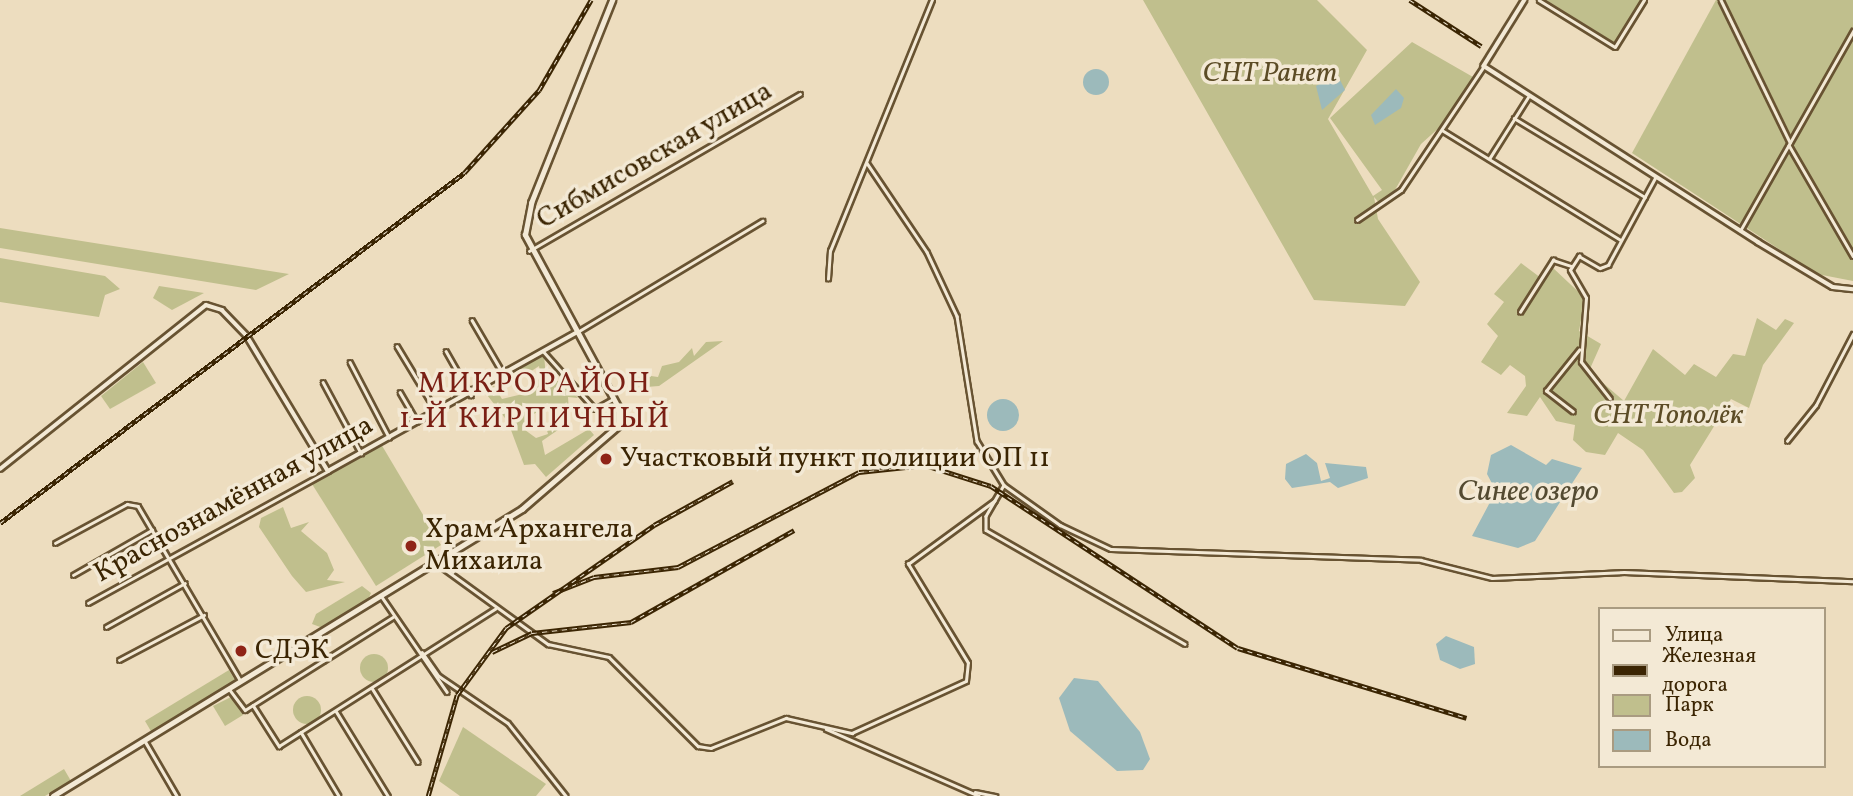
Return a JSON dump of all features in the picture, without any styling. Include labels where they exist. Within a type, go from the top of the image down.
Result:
[{"type":"main road","points":[[53,796],[316,638],[530,504],[620,420],[613,399],[529,251],[525,227],[531,203],[612,0]]},
{"type":"street","points":[[828,279],[830,251],[932,0]]},
{"type":"street","points":[[1357,220],[1392,201],[1442,130],[1525,0]]},
{"type":"street","points":[[1539,0],[1615,47],[1644,0]]},
{"type":"street","points":[[1721,0],[1790,144],[1853,256]]},
{"type":"street","points":[[1740,231],[1853,31]]},
{"type":"street","points":[[1484,66],[1528,97],[1740,231],[1833,287],[1852,290]]},
{"type":"street","name":"Сибмисовская улица","points":[[529,251],[800,94]]},
{"type":"street","points":[[1489,159],[1528,97]]},
{"type":"street","points":[[1514,118],[1645,197]]},
{"type":"street","points":[[1442,130],[1622,240]]},
{"type":"street","points":[[867,163],[949,293],[977,441],[1004,485],[1060,525],[1111,549],[1421,560],[1492,578],[1623,572],[1853,581]]},
{"type":"street","points":[[1610,399],[1589,379],[1579,349],[1586,298],[1570,277],[1572,266],[1581,256],[1606,267],[1655,178]]},
{"type":"street","name":"Краснознамённая улица","points":[[88,603],[417,421],[471,395],[762,221]]},
{"type":"street","points":[[1520,312],[1553,260],[1572,266]]},
{"type":"street","points":[[0,469],[206,305],[216,306],[242,330],[283,388],[328,471]]},
{"type":"street","points":[[472,320],[504,375]]},
{"type":"street","points":[[1787,441],[1816,405],[1853,334]]},
{"type":"street","points":[[397,346],[437,412]]},
{"type":"street","points":[[1573,412],[1546,391],[1579,349]]},
{"type":"street","points":[[446,351],[471,395]]},
{"type":"street","points":[[544,352],[595,409],[613,399]]},
{"type":"street","points":[[350,362],[389,437]]},
{"type":"street","points":[[323,382],[361,453]]},
{"type":"street","points":[[400,392],[417,421]]},
{"type":"street","points":[[1004,485],[984,524],[992,536],[1185,644]]},
{"type":"street","points":[[435,562],[548,644],[609,657],[698,746],[711,748],[776,721],[863,730],[966,681],[968,663],[908,564],[994,501]]},
{"type":"street","points":[[55,543],[127,504],[138,506],[170,556],[242,682]]},
{"type":"street","points":[[73,575],[153,530]]},
{"type":"street","points":[[106,627],[185,583]]},
{"type":"street","points":[[382,596],[419,657],[447,692]]},
{"type":"street","points":[[253,705],[279,746],[372,688],[419,657],[422,652],[496,608]]},
{"type":"street","points":[[119,660],[204,615]]},
{"type":"street","points":[[230,690],[245,710],[394,616]]},
{"type":"street","points":[[316,638],[323,661]]},
{"type":"street","points":[[422,652],[439,677],[508,723],[566,796]]},
{"type":"street","points":[[372,688],[418,762]]},
{"type":"street","points":[[336,711],[388,796]]},
{"type":"street","points":[[825,728],[974,792],[996,796]]},
{"type":"street","points":[[301,732],[339,796]]},
{"type":"street","points":[[145,741],[177,796]]},
{"type":"street","points":[[974,792],[979,796]]},
{"type":"green space","name":"СНТ Ранет","points":[[1143,0],[1317,0],[1367,50],[1328,119],[1373,196],[1382,190],[1330,118],[1412,42],[1473,77],[1441,126],[1421,144],[1391,197],[1382,206],[1374,197],[1378,219],[1420,282],[1405,306],[1314,300]]},
{"type":"green space","points":[[1546,0],[1641,0],[1615,43]]},
{"type":"green space","points":[[1716,0],[1853,0],[1853,281],[1817,274],[1632,153]]},
{"type":"green space","points":[[0,228],[289,274],[256,290],[0,248]]},
{"type":"green space","points":[[0,258],[105,276],[120,289],[105,295],[99,317],[0,302]]},
{"type":"green space","name":"СНТ Тополёк","points":[[1521,263],[1545,281],[1552,267],[1585,298],[1579,331],[1601,344],[1589,371],[1624,401],[1653,349],[1685,375],[1694,364],[1716,377],[1733,354],[1745,356],[1757,318],[1776,330],[1785,319],[1794,323],[1763,365],[1749,408],[1731,399],[1690,465],[1695,478],[1682,492],[1674,493],[1643,450],[1618,433],[1605,455],[1586,452],[1573,440],[1575,425],[1556,421],[1540,397],[1527,416],[1507,413],[1526,386],[1525,376],[1510,365],[1501,375],[1481,362],[1498,336],[1487,324],[1504,302],[1494,294]]},
{"type":"green space","points":[[159,286],[204,293],[172,310],[153,298]]},
{"type":"green space","points":[[723,341],[659,386],[646,387],[644,375],[658,377],[662,366],[679,362],[692,348],[694,356],[706,342]]},
{"type":"green space","points":[[544,355],[546,377],[564,383],[578,398],[568,397],[569,411],[545,406],[526,420],[525,430],[536,438],[548,434],[545,423],[555,429],[568,423],[542,441],[545,455],[589,429],[594,435],[546,477],[535,464],[524,465],[508,422],[484,391],[494,386],[502,399],[527,393],[541,377],[539,366],[527,374],[520,369]]},
{"type":"green space","points":[[143,362],[156,383],[110,409],[101,396]]},
{"type":"green space","points":[[381,444],[441,545],[376,586],[312,484]]},
{"type":"green space","points":[[283,507],[291,528],[309,522],[301,531],[327,553],[334,570],[327,580],[345,582],[306,592],[292,576],[259,527],[261,518]]},
{"type":"green space","points":[[362,586],[371,593],[368,600],[323,628],[312,624],[316,614]]},
{"type":"green space","points":[[374,654],[384,658],[388,668],[384,678],[374,682],[364,678],[360,668],[364,658]]},
{"type":"green space","points":[[229,670],[236,682],[152,733],[145,721]]},
{"type":"green space","points":[[233,696],[243,715],[225,726],[213,706]]},
{"type":"green space","points":[[307,696],[317,700],[321,710],[317,720],[307,724],[297,720],[293,710],[297,700]]},
{"type":"green space","points":[[463,727],[546,784],[536,796],[460,796],[439,781]]},
{"type":"green space","points":[[64,769],[71,781],[45,796],[20,796]]},
{"type":"water","points":[[1096,69],[1105,73],[1109,82],[1105,91],[1096,95],[1087,91],[1083,82],[1087,73]]},
{"type":"water","points":[[1337,74],[1345,90],[1322,110],[1316,86]]},
{"type":"water","points":[[1396,89],[1404,98],[1401,108],[1375,125],[1371,115]]},
{"type":"water","points":[[1003,399],[1015,403],[1019,415],[1015,427],[1003,431],[991,427],[987,415],[991,403]]},
{"type":"water","name":"Синее озеро","points":[[1511,445],[1546,465],[1552,459],[1582,468],[1535,541],[1518,548],[1472,536],[1496,491],[1487,474],[1491,455]]},
{"type":"water","points":[[1306,454],[1317,463],[1321,481],[1330,478],[1325,463],[1366,467],[1368,478],[1338,488],[1330,482],[1292,488],[1285,479],[1286,464]]},
{"type":"water","points":[[1446,636],[1474,647],[1475,664],[1460,669],[1440,660],[1436,644]]},
{"type":"water","points":[[1074,678],[1098,681],[1140,732],[1150,759],[1143,770],[1117,771],[1070,731],[1059,698]]},
{"type":"railway","points":[[0,523],[464,173],[539,90],[591,0]]},
{"type":"railway","points":[[1410,0],[1481,46]]},
{"type":"railway","points":[[553,593],[594,577],[678,567],[859,472],[925,465],[991,486],[1238,648],[1467,718]]},
{"type":"railway","points":[[428,796],[457,695],[506,628],[654,525],[733,481]]},
{"type":"railway","points":[[492,652],[532,633],[631,622],[794,530]]},
{"type":"place","name":"Участковый пункт полиции ОП 11","points":[[606,459]]},
{"type":"place","name":"Храм Архангела Михаила","points":[[411,546]]},
{"type":"place","name":"СДЭК","points":[[241,651]]},
{"type":"district","name":"МИКРОРАЙОН 1-Й КИРПИЧНЫЙ","points":[[535,401]]}]
